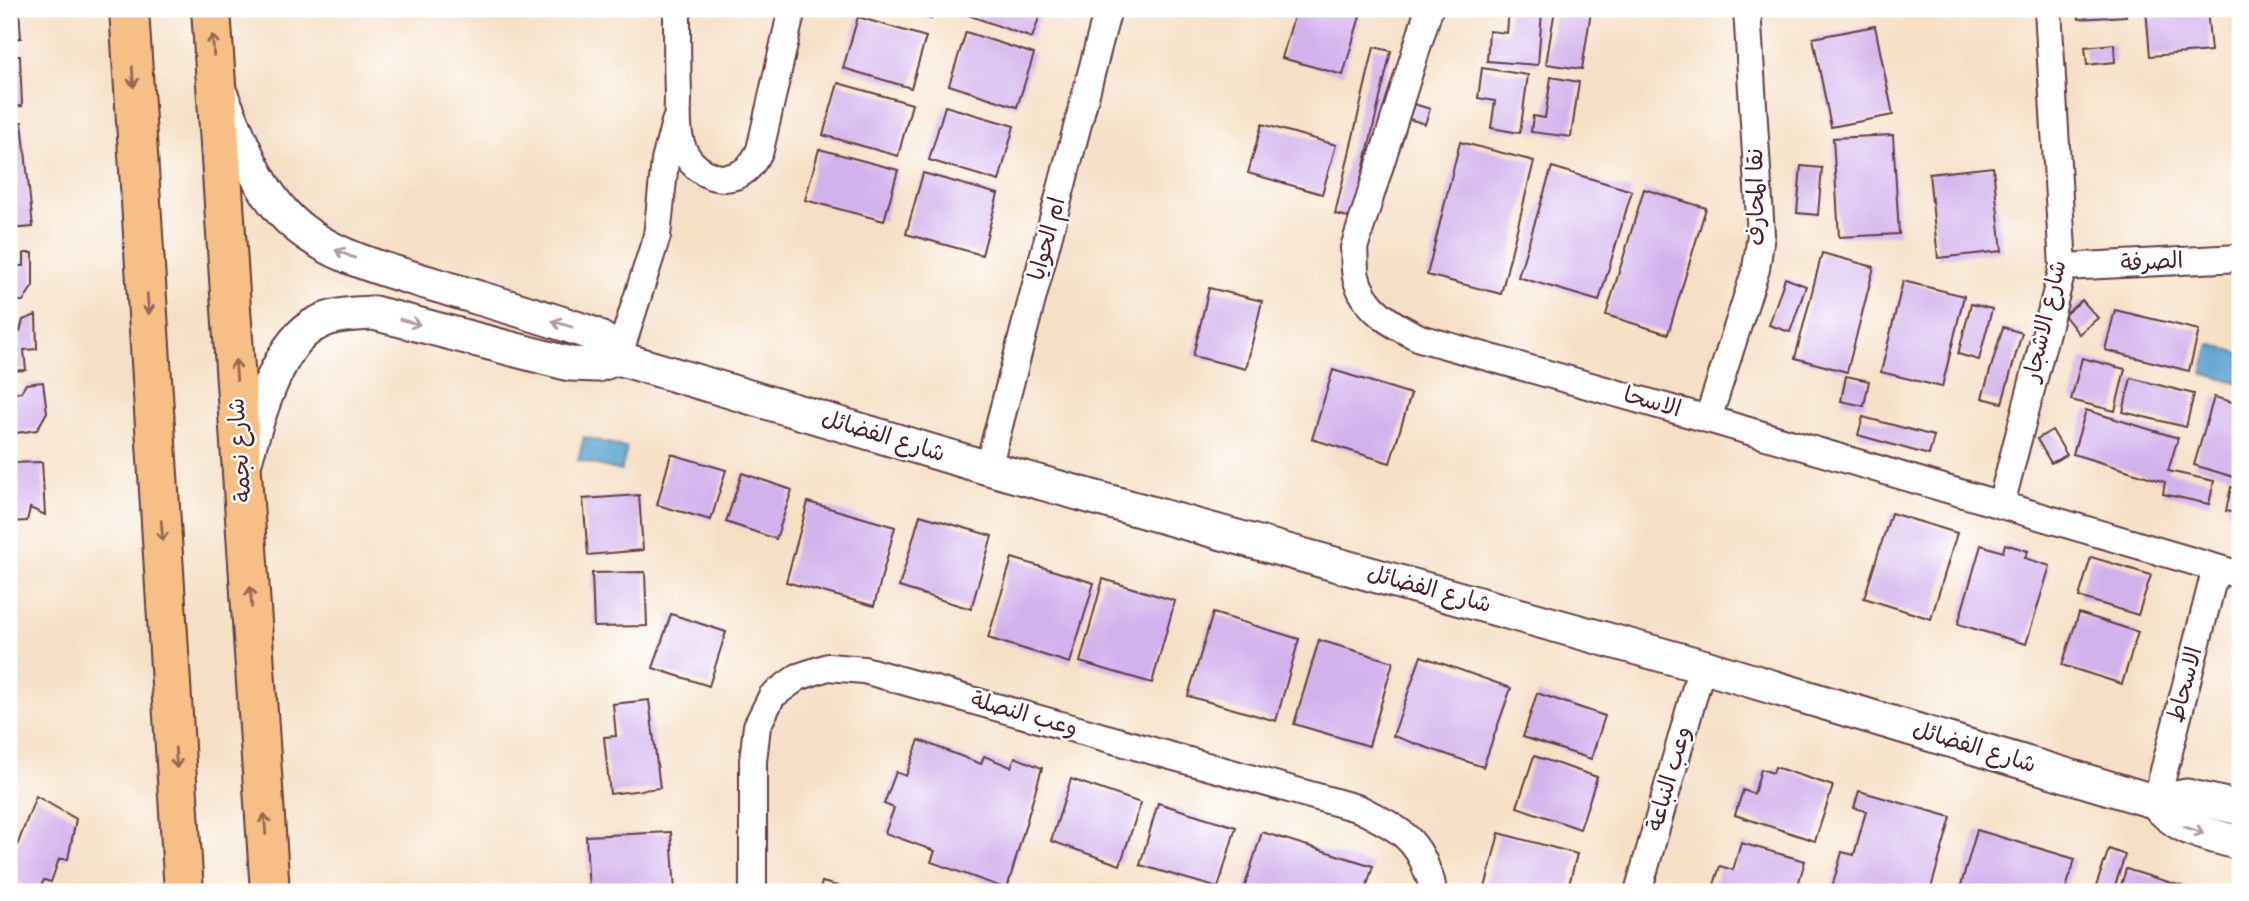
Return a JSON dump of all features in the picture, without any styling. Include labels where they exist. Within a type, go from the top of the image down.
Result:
[{"type":"main road","points":[[129,9],[184,892]]},
{"type":"main road","name":"شارع نجمة","points":[[211,9],[270,892]]},
{"type":"street","points":[[677,9],[681,145],[689,159],[703,173],[719,178],[734,177],[753,164],[760,150],[792,9]]},
{"type":"street","name":"ام الحوايا","points":[[988,468],[1108,9]]},
{"type":"street","name":"الاسحا","points":[[1429,9],[1354,248],[1356,277],[1368,302],[1390,324],[1420,338],[2001,503],[2228,572]]},
{"type":"street","name":"نقا المحارف","points":[[1708,419],[1756,270],[1761,235],[1747,9]]},
{"type":"street","name":"شارع الاشجار","points":[[2001,503],[2063,267],[2048,9]]},
{"type":"street","name":"شارع الفضائل","points":[[216,84],[267,191],[289,219],[310,234],[334,249],[376,267],[593,334],[604,341],[618,358],[988,468],[1702,666],[2156,802],[2187,796],[2240,807]]},
{"type":"street","points":[[618,358],[657,236],[665,161],[678,112]]},
{"type":"street","name":"الصرفة","points":[[2063,267],[2240,258]]},
{"type":"street","name":"شارع الفضائل","points":[[243,470],[259,411],[292,346],[313,325],[340,314],[374,313],[570,364],[597,365],[618,358]]},
{"type":"street","name":"الاسحاط","points":[[2156,802],[2228,572]]},
{"type":"street","name":"وعب النباعة","points":[[1638,892],[1702,666]]},
{"type":"street","name":"وعب النصلة","points":[[753,892],[753,761],[757,726],[772,696],[798,677],[828,667],[864,670],[1360,809],[1399,829],[1422,852],[1433,886],[1432,892]]},
{"type":"street","points":[[2156,802],[2165,814],[2178,824],[2240,843]]},
{"type":"water","points":[[2210,344],[2240,353],[2240,384],[2202,373]]},
{"type":"water","points":[[584,437],[627,448],[621,471],[578,460]]},
{"type":"building","points":[[9,9],[19,9],[21,38],[9,39]]},
{"type":"building","points":[[902,9],[934,9],[931,19]]},
{"type":"building","points":[[967,9],[1042,9],[1032,38],[965,14]]},
{"type":"building","points":[[1296,9],[1362,9],[1343,75],[1282,58]]},
{"type":"building","points":[[1509,9],[1542,11],[1538,65],[1487,61],[1489,31],[1507,33]]},
{"type":"building","points":[[1555,9],[1591,11],[1582,69],[1546,64]]},
{"type":"building","points":[[2079,9],[2125,9],[2126,16],[2079,19]]},
{"type":"building","points":[[2146,9],[2207,9],[2211,51],[2150,56]]},
{"type":"building","points":[[858,17],[926,37],[911,88],[843,68]]},
{"type":"building","points":[[1875,26],[1893,115],[1831,127],[1813,38]]},
{"type":"building","points":[[966,32],[1034,54],[1017,107],[949,85]]},
{"type":"building","points":[[2114,44],[2115,62],[2087,65],[2085,47]]},
{"type":"building","points":[[1374,47],[1391,51],[1352,218],[1335,214]]},
{"type":"building","points":[[9,56],[20,56],[22,106],[9,107]]},
{"type":"building","points":[[1482,68],[1528,75],[1520,133],[1491,128],[1495,101],[1478,98]]},
{"type":"building","points":[[1551,77],[1579,82],[1571,137],[1531,132],[1533,116],[1545,118]]},
{"type":"building","points":[[838,83],[912,104],[898,156],[823,135]]},
{"type":"building","points":[[1414,104],[1430,109],[1425,124],[1409,119]]},
{"type":"building","points":[[945,106],[1014,126],[999,181],[929,160]]},
{"type":"building","points":[[22,122],[33,227],[9,229],[9,123]]},
{"type":"building","points":[[1262,124],[1336,145],[1322,194],[1248,173]]},
{"type":"building","points":[[1893,135],[1899,234],[1839,237],[1833,138]]},
{"type":"building","points":[[1460,142],[1534,161],[1501,294],[1427,275]]},
{"type":"building","points":[[819,149],[898,170],[884,221],[805,200]]},
{"type":"building","points":[[1801,166],[1822,168],[1818,215],[1797,213]]},
{"type":"building","points":[[1552,167],[1632,191],[1599,301],[1518,277]]},
{"type":"building","points":[[1993,167],[2002,251],[1938,258],[1929,174]]},
{"type":"building","points":[[923,173],[998,194],[982,255],[906,234]]},
{"type":"building","points":[[1644,189],[1706,208],[1668,334],[1606,315]]},
{"type":"building","points":[[24,253],[33,253],[33,286],[23,301],[9,301],[9,266],[24,266]]},
{"type":"building","points":[[1822,253],[1874,267],[1847,372],[1795,358]]},
{"type":"building","points":[[1785,278],[1806,286],[1790,332],[1769,325]]},
{"type":"building","points":[[1903,281],[1964,296],[1942,387],[1881,372]]},
{"type":"building","points":[[1209,288],[1262,301],[1246,369],[1193,356]]},
{"type":"building","points":[[2082,300],[2098,318],[2079,334],[2064,315]]},
{"type":"building","points":[[1971,304],[1992,309],[1979,360],[1958,354]]},
{"type":"building","points":[[2115,310],[2199,330],[2189,371],[2105,350]]},
{"type":"building","points":[[36,315],[37,349],[24,350],[26,370],[9,371],[9,331],[20,331],[23,320]]},
{"type":"building","points":[[2003,327],[2022,333],[2002,403],[1982,398]]},
{"type":"building","points":[[2082,358],[2125,369],[2115,411],[2071,400]]},
{"type":"building","points":[[1333,370],[1411,394],[1390,463],[1312,439]]},
{"type":"building","points":[[1846,376],[1869,381],[1864,406],[1841,401]]},
{"type":"building","points":[[2131,378],[2194,394],[2186,427],[2123,412]]},
{"type":"building","points":[[43,382],[47,412],[37,430],[9,434],[9,394],[21,392],[26,384]]},
{"type":"building","points":[[2214,397],[2240,404],[2240,479],[2194,465]]},
{"type":"building","points":[[2086,410],[2178,438],[2168,471],[2214,481],[2209,504],[2163,494],[2165,482],[2073,454]]},
{"type":"building","points":[[1863,417],[1934,436],[1929,455],[1858,435]]},
{"type":"building","points":[[2052,430],[2067,455],[2051,463],[2037,439]]},
{"type":"building","points":[[671,454],[726,470],[711,520],[657,505]]},
{"type":"building","points":[[42,462],[45,515],[30,508],[27,521],[9,522],[9,463]]},
{"type":"building","points":[[742,473],[792,490],[776,539],[726,522]]},
{"type":"building","points":[[2231,487],[2240,489],[2240,514],[2226,511]]},
{"type":"building","points":[[639,495],[643,550],[588,555],[583,499]]},
{"type":"building","points":[[808,502],[895,527],[874,606],[786,582]]},
{"type":"building","points":[[1891,513],[1957,533],[1931,619],[1864,598]]},
{"type":"building","points":[[920,515],[992,536],[971,609],[899,587]]},
{"type":"building","points":[[2005,544],[2028,551],[2025,558],[2050,566],[2026,644],[1958,624],[1981,545],[2003,552]]},
{"type":"building","points":[[2091,557],[2151,575],[2138,615],[2079,597]]},
{"type":"building","points":[[1012,558],[1094,583],[1070,663],[988,638]]},
{"type":"building","points":[[645,572],[647,626],[594,627],[592,573]]},
{"type":"building","points":[[1103,579],[1175,601],[1152,683],[1080,662]]},
{"type":"building","points":[[1213,613],[1299,639],[1276,721],[1188,696]]},
{"type":"building","points":[[2079,613],[2138,632],[2122,684],[2062,665]]},
{"type":"building","points":[[671,614],[726,632],[709,686],[653,668]]},
{"type":"building","points":[[1319,640],[1393,662],[1369,746],[1294,724]]},
{"type":"building","points":[[1421,656],[1511,688],[1483,767],[1393,736]]},
{"type":"building","points":[[1537,693],[1605,716],[1591,759],[1523,737]]},
{"type":"building","points":[[649,700],[660,788],[610,794],[604,737],[616,736],[613,704]]},
{"type":"building","points":[[919,740],[981,764],[984,756],[1011,767],[1015,757],[1042,768],[1007,889],[931,862],[935,851],[885,833],[894,808],[884,804],[896,772],[906,776]]},
{"type":"building","points":[[1534,756],[1597,777],[1580,829],[1517,807]]},
{"type":"building","points":[[1775,767],[1833,786],[1815,841],[1735,815],[1743,790],[1754,794],[1761,769],[1773,773]]},
{"type":"building","points":[[1071,779],[1141,803],[1120,865],[1051,841]]},
{"type":"building","points":[[1859,791],[1951,817],[1930,892],[1831,891],[1842,852],[1854,855],[1866,811],[1854,808]]},
{"type":"building","points":[[36,796],[76,819],[68,859],[59,859],[51,882],[44,880],[38,892],[9,880],[9,867]]},
{"type":"building","points":[[1158,803],[1236,827],[1218,888],[1140,865]]},
{"type":"building","points":[[1977,830],[2075,859],[2065,892],[1959,892]]},
{"type":"building","points":[[671,832],[675,892],[589,892],[586,836]]},
{"type":"building","points":[[1262,832],[1373,866],[1365,892],[1243,892]]},
{"type":"building","points":[[1499,833],[1577,854],[1567,892],[1484,892]]},
{"type":"building","points":[[1741,843],[1805,861],[1796,892],[1712,891],[1720,866],[1733,870]]},
{"type":"building","points":[[2109,849],[2125,855],[2113,892],[2094,892]]},
{"type":"building","points":[[2126,869],[2201,892],[2119,892]]},
{"type":"building","points":[[822,882],[857,891],[857,892],[819,892]]}]
